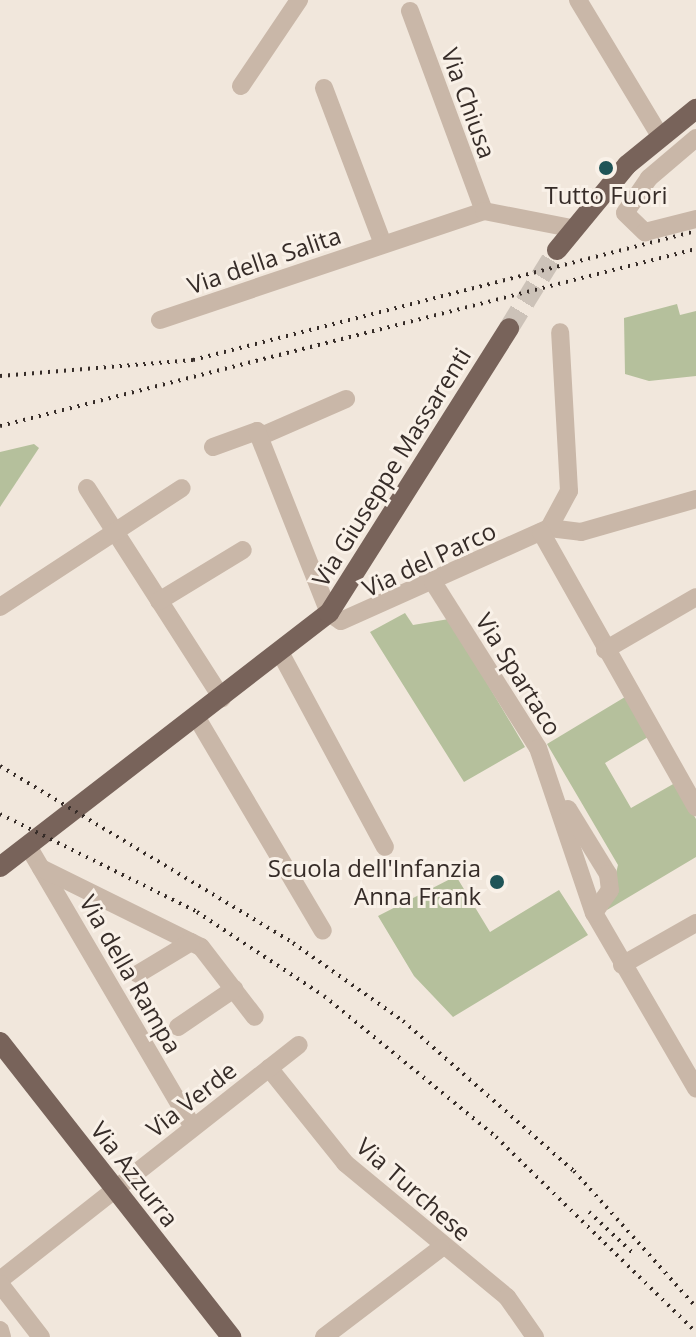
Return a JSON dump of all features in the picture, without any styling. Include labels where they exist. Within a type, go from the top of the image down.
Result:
[{"type":"main road","points":[[557,250],[571,228],[660,136],[696,109]]},
{"type":"main road","name":"Via Giuseppe Massarenti","points":[[0,867],[281,654],[329,613],[509,328]]},
{"type":"main road","name":"Via Azzurra","points":[[0,1042],[231,1337]]},
{"type":"street","points":[[241,86],[299,0]]},
{"type":"street","points":[[578,0],[660,136]]},
{"type":"street","name":"Via Chiusa","points":[[410,11],[484,211]]},
{"type":"street","points":[[324,88],[383,244]]},
{"type":"street","points":[[696,138],[649,178],[625,213],[645,232],[696,219]]},
{"type":"street","name":"Via della Salita","points":[[160,320],[484,211],[571,228]]},
{"type":"street","points":[[560,332],[569,491],[545,530],[605,650],[696,807]]},
{"type":"street","points":[[259,437],[346,399]]},
{"type":"street","points":[[213,447],[257,431],[329,613]]},
{"type":"street","points":[[87,488],[222,698]]},
{"type":"street","points":[[0,607],[182,488]]},
{"type":"street","name":"Via del Parco","points":[[329,613],[355,620],[545,530],[581,532],[696,499]]},
{"type":"street","points":[[159,601],[243,550]]},
{"type":"street","name":"Via Spartaco","points":[[433,582],[538,748],[558,795],[594,913],[696,1088]]},
{"type":"street","points":[[605,650],[696,597]]},
{"type":"street","points":[[281,654],[385,847]]},
{"type":"street","points":[[197,718],[323,931]]},
{"type":"street","name":"Via Spartaco","points":[[558,795],[608,874],[610,890],[594,913]]},
{"type":"street","name":"Via della Rampa","points":[[28,846],[193,1127]]},
{"type":"street","points":[[41,868],[191,942],[255,1017]]},
{"type":"street","points":[[622,965],[696,923]]},
{"type":"street","points":[[138,974],[191,942]]},
{"type":"street","points":[[178,1027],[234,989]]},
{"type":"street","name":"Via Verde","points":[[0,1282],[299,1045]]},
{"type":"street","name":"Via Turchese","points":[[269,1068],[345,1163],[441,1248],[507,1297],[535,1337]]},
{"type":"street","points":[[324,1337],[441,1248]]},
{"type":"street","points":[[0,1282],[41,1337]]},
{"type":"street","points":[[0,1330],[2,1337]]},
{"type":"green space","points":[[677,304],[680,315],[696,311],[696,376],[649,381],[625,374],[624,318]]},
{"type":"green space","points":[[34,444],[39,448],[0,507],[0,452]]},
{"type":"green space","points":[[405,613],[413,625],[449,619],[525,747],[464,782],[370,632]]},
{"type":"green space","points":[[625,697],[648,737],[605,763],[631,808],[675,783],[696,819],[696,857],[607,910],[618,865],[547,744]]},
{"type":"green space","points":[[456,876],[490,932],[559,890],[588,935],[453,1017],[414,976],[378,916]]},
{"type":"tunnel","points":[[509,328],[557,250]]},
{"type":"railway","points":[[0,376],[193,360],[696,231]]},
{"type":"railway","points":[[0,426],[696,249]]},
{"type":"railway","points":[[0,766],[293,943],[403,1021],[574,1171],[696,1307]]},
{"type":"railway","points":[[0,814],[197,912],[324,996],[496,1137],[696,1332]]},
{"type":"railway","points":[[589,1212],[633,1253]]},
{"type":"place","name":"Tutto Fuori","points":[[606,168]]},
{"type":"place","name":"Scuola dell'Infanzia Anna Frank","points":[[497,882]]}]
